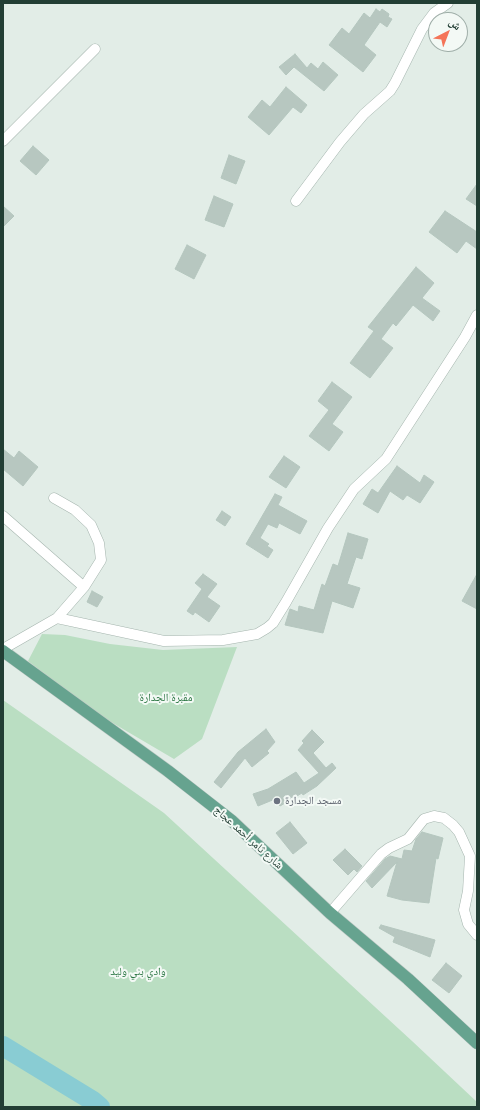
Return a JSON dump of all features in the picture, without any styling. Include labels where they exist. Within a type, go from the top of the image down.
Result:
[{"type":"main road","name":"شارع ثامر أحمد عجاج","points":[[3,650],[232,821],[330,913],[408,979],[477,1043]]},
{"type":"street","points":[[296,201],[340,142],[364,114],[390,91],[422,29],[434,13],[448,3]]},
{"type":"street","points":[[3,141],[96,49]]},
{"type":"street","points":[[57,618],[164,641],[223,640],[257,634],[267,628],[273,623],[328,528],[354,489],[386,459],[465,337],[477,315]]},
{"type":"street","points":[[3,650],[57,618],[84,587],[101,560],[99,543],[91,525],[75,510],[54,498]]},
{"type":"street","points":[[3,516],[84,587]]},
{"type":"street","points":[[330,913],[382,854],[389,848],[408,839],[424,819],[434,816],[444,818],[453,825],[459,832],[470,856],[468,891],[464,910],[468,924],[477,935]]},
{"type":"green space","name":"مقبرة الجدارة","points":[[42,634],[65,635],[110,644],[163,650],[237,647],[202,739],[174,759],[94,712],[28,661]]},
{"type":"green space","name":"وادي بني وليد","points":[[3,700],[164,813],[477,1102],[477,1107],[3,1107]]},
{"type":"building","points":[[376,9],[380,12],[382,9],[389,14],[388,17],[392,19],[387,27],[380,22],[364,45],[376,55],[363,72],[329,45],[342,28],[349,34],[364,13],[370,18]]},
{"type":"building","points":[[295,54],[307,68],[311,63],[318,69],[323,62],[338,75],[324,91],[294,67],[286,75],[279,67]]},
{"type":"building","points":[[286,87],[307,105],[301,113],[293,107],[269,135],[248,117],[262,100],[270,107]]},
{"type":"building","points":[[33,146],[49,160],[36,175],[20,161]]},
{"type":"building","points":[[229,155],[245,161],[236,184],[221,178]]},
{"type":"building","points":[[477,184],[477,206],[466,199]]},
{"type":"building","points":[[214,196],[233,204],[224,227],[205,220]]},
{"type":"building","points":[[3,206],[14,216],[3,227]]},
{"type":"building","points":[[445,211],[477,232],[477,249],[466,241],[457,253],[429,232]]},
{"type":"building","points":[[187,245],[206,255],[194,279],[175,269]]},
{"type":"building","points":[[416,267],[434,283],[422,298],[440,311],[433,321],[413,305],[396,326],[393,323],[381,339],[393,348],[370,378],[350,363],[374,331],[368,327]]},
{"type":"building","points":[[332,382],[352,397],[332,424],[343,432],[329,451],[309,436],[329,410],[318,401]]},
{"type":"building","points":[[3,449],[14,458],[19,451],[38,467],[23,486],[3,469]]},
{"type":"building","points":[[284,456],[300,467],[286,488],[269,477]]},
{"type":"building","points":[[397,466],[420,483],[424,475],[434,482],[420,503],[407,495],[403,500],[390,491],[378,513],[363,504],[372,489],[378,493]]},
{"type":"building","points":[[275,494],[282,497],[278,505],[307,521],[300,534],[279,523],[277,528],[268,524],[260,538],[269,544],[267,546],[273,550],[268,558],[246,544]]},
{"type":"building","points":[[222,511],[231,517],[225,526],[216,520]]},
{"type":"building","points":[[348,533],[368,539],[362,559],[356,557],[347,584],[360,588],[353,608],[332,601],[323,633],[285,625],[290,609],[298,612],[299,606],[314,610],[322,584],[325,586],[333,564],[338,566]]},
{"type":"building","points":[[203,574],[217,584],[207,597],[220,606],[209,622],[195,612],[193,615],[187,611],[202,589],[195,583]]},
{"type":"building","points":[[477,574],[477,609],[462,601]]},
{"type":"building","points":[[92,591],[103,597],[97,607],[87,602]]},
{"type":"building","points":[[266,729],[275,742],[267,751],[269,753],[252,767],[245,758],[221,788],[214,782],[238,752]]},
{"type":"building","points":[[312,730],[324,742],[313,753],[326,768],[332,763],[336,768],[317,786],[303,795],[302,793],[280,806],[275,799],[258,806],[253,794],[268,789],[296,772],[304,783],[319,773],[298,750],[304,743],[302,741]]},
{"type":"building","points":[[290,822],[307,843],[293,854],[276,833]]},
{"type":"building","points":[[422,832],[443,838],[438,859],[436,858],[429,903],[402,900],[387,896],[397,862],[372,888],[366,881],[385,859],[390,856],[402,859],[404,850],[412,851],[416,839]]},
{"type":"building","points":[[345,849],[362,866],[357,872],[354,869],[348,875],[333,860]]},
{"type":"building","points":[[381,925],[435,940],[430,957],[393,942],[395,937],[379,928]]},
{"type":"building","points":[[446,963],[462,976],[449,993],[432,980]]},
{"type":"waterway","name":"وادي بني وليد","points":[[3,1046],[93,1101],[100,1107]]},
{"type":"place","name":"مسجد الجدارة","points":[[277,801]]}]
